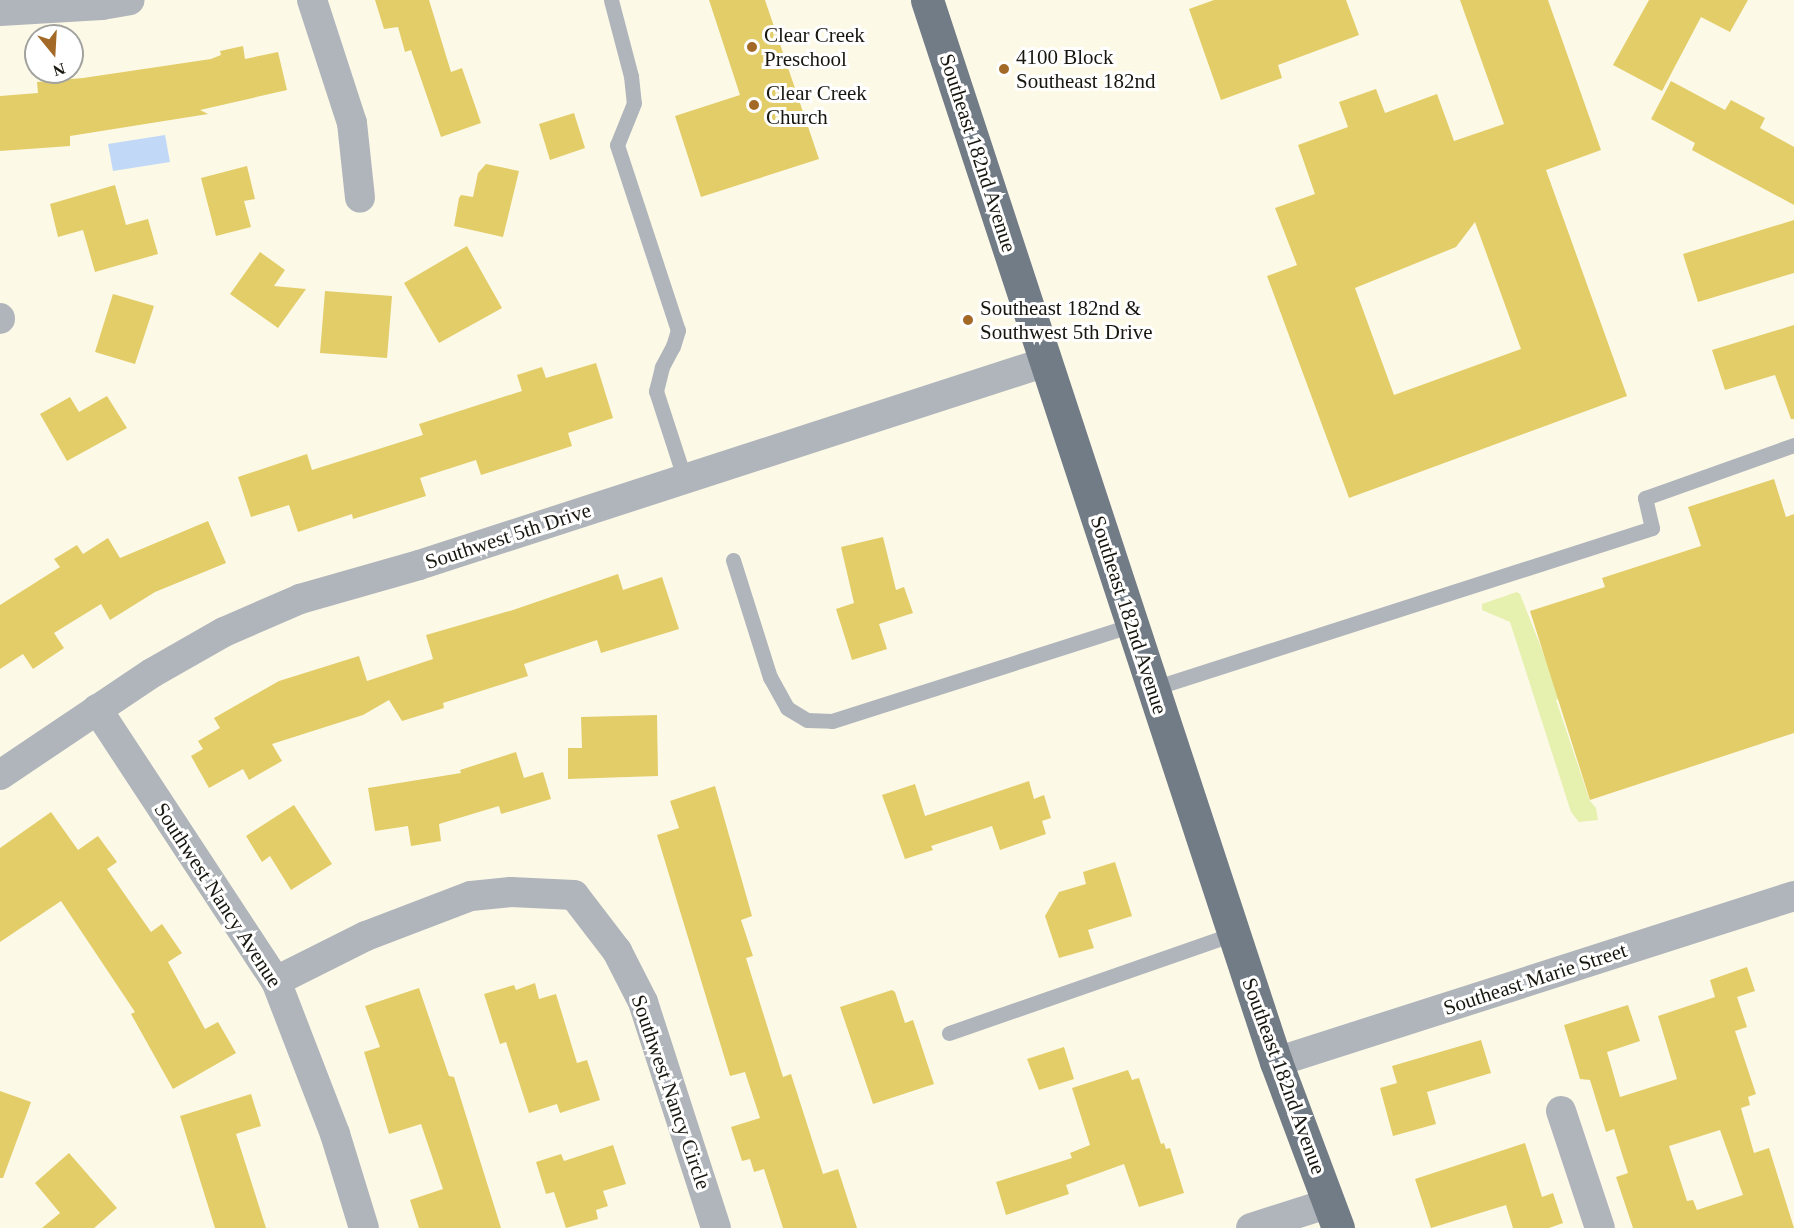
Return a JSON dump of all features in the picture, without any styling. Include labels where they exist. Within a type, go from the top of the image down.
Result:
[{"type":"main road","name":"Southeast 182nd Avenue","points":[[927,0],[1276,1062],[1334,1215]]},
{"type":"street","points":[[0,11],[130,0]]},
{"type":"street","points":[[312,0],[352,123],[360,198]]},
{"type":"street","name":"Southwest 5th Drive","points":[[0,775],[152,673],[224,632],[300,599],[419,565],[1046,362]]},
{"type":"street","name":"Southwest Nancy Avenue","points":[[97,709],[276,981],[335,1134],[364,1228]]},
{"type":"street","name":"Southwest Nancy Circle","points":[[276,981],[366,936],[471,896],[511,892],[574,895],[617,951],[644,1002],[716,1228]]},
{"type":"street","name":"Southeast Marie Street","points":[[1276,1062],[1793,898]]},
{"type":"street","points":[[1561,1111],[1600,1228]]},
{"type":"street","points":[[1251,1228],[1334,1215]]},
{"type":"lane","points":[[611,0],[631,76],[634,104],[617,145],[678,330],[662,367],[656,391],[685,480]]},
{"type":"lane","points":[[1154,688],[1652,528],[1645,498],[1794,445]]},
{"type":"lane","points":[[733,560],[770,677],[787,708],[807,720],[832,721],[1132,625]]},
{"type":"lane","points":[[949,1033],[1234,934]]},
{"type":"green space","points":[[1517,592],[1520,594],[1561,698],[1556,700],[1590,801],[1596,808],[1598,820],[1579,822],[1571,812],[1510,622],[1482,610],[1482,604]]},
{"type":"water","points":[[165,135],[170,162],[113,171],[108,144]]},
{"type":"building","points":[[375,0],[429,0],[451,72],[462,68],[481,123],[441,137],[411,50],[405,52],[398,27],[384,29]]},
{"type":"building","name":"Clear Creek Church","points":[[709,0],[765,0],[819,159],[701,197],[675,116],[740,95]]},
{"type":"building","points":[[1214,0],[1346,0],[1359,35],[1278,65],[1282,78],[1221,100],[1189,9]]},
{"type":"building","points":[[1460,0],[1548,0],[1601,150],[1546,170],[1627,396],[1349,498],[1267,276],[1297,265],[1275,208],[1315,194],[1298,145],[1348,127],[1339,102],[1376,89],[1385,113],[1437,94],[1454,141],[1504,124]],"holes":[[[1475,222],[1521,349],[1394,395],[1355,288],[1456,247]]]},
{"type":"building","points":[[1649,0],[1748,0],[1730,32],[1701,17],[1662,91],[1613,65]]},
{"type":"building","points":[[243,46],[245,59],[278,52],[287,90],[200,110],[208,114],[70,136],[70,146],[0,151],[0,96],[38,93],[37,84],[84,84],[84,78],[211,59],[221,55],[220,51]]},
{"type":"building","points":[[1671,81],[1725,110],[1731,100],[1765,118],[1760,128],[1794,147],[1794,205],[1692,150],[1695,143],[1651,119]]},
{"type":"building","points":[[574,113],[585,148],[550,160],[539,124]]},
{"type":"building","points":[[486,164],[519,171],[503,237],[454,226],[459,198],[461,195],[473,197],[478,173]]},
{"type":"building","points":[[247,166],[255,199],[244,201],[251,227],[216,236],[201,178]]},
{"type":"building","points":[[115,185],[126,225],[148,219],[158,254],[95,272],[83,230],[58,237],[50,204]]},
{"type":"building","points":[[1794,220],[1794,273],[1698,302],[1683,254]]},
{"type":"building","points":[[467,246],[502,308],[439,343],[404,283]]},
{"type":"building","points":[[260,252],[285,270],[274,286],[306,289],[278,328],[230,294]]},
{"type":"building","points":[[325,291],[392,296],[387,358],[320,353]]},
{"type":"building","points":[[113,294],[154,306],[135,364],[95,352]]},
{"type":"building","points":[[1794,325],[1794,419],[1791,419],[1775,375],[1725,390],[1712,350]]},
{"type":"building","points":[[596,363],[613,418],[568,433],[572,446],[481,475],[476,460],[420,478],[426,496],[353,519],[352,514],[298,532],[289,505],[251,517],[238,477],[307,454],[312,470],[423,435],[419,424],[522,391],[517,375],[542,367],[546,378]]},
{"type":"building","points":[[107,396],[127,428],[67,461],[40,414],[70,397],[79,412]]},
{"type":"building","points":[[1774,479],[1786,517],[1794,514],[1794,733],[1590,800],[1530,611],[1605,587],[1602,578],[1701,546],[1688,507]]},
{"type":"building","points":[[208,521],[226,563],[155,592],[110,620],[101,604],[54,633],[64,648],[33,669],[23,654],[0,669],[0,605],[60,567],[54,559],[77,545],[83,554],[108,538],[120,558]]},
{"type":"building","points":[[883,537],[896,590],[904,587],[913,613],[879,624],[887,649],[852,660],[836,609],[854,603],[841,547]]},
{"type":"building","points":[[618,574],[623,590],[662,577],[679,629],[601,653],[597,640],[524,664],[528,676],[443,703],[444,708],[402,721],[389,700],[363,715],[272,744],[282,761],[249,780],[243,769],[209,788],[191,756],[203,749],[198,741],[220,728],[214,718],[279,681],[359,656],[367,681],[433,659],[426,635],[513,610]]},
{"type":"building","points":[[657,715],[658,776],[568,779],[568,748],[582,748],[581,717]]},
{"type":"building","points":[[516,752],[524,778],[543,772],[551,799],[501,814],[499,806],[439,824],[441,841],[411,846],[408,826],[375,831],[368,788],[461,773],[460,770]]},
{"type":"building","points":[[1029,781],[1034,799],[1044,795],[1051,818],[1042,821],[1046,834],[1000,850],[992,826],[931,846],[933,850],[905,859],[882,795],[915,784],[925,816]]},
{"type":"building","points":[[715,786],[752,916],[741,920],[753,956],[746,958],[783,1077],[791,1074],[823,1174],[838,1169],[857,1228],[783,1228],[764,1169],[754,1172],[750,1159],[742,1161],[731,1127],[760,1118],[745,1072],[730,1076],[657,835],[679,828],[670,801]]},
{"type":"building","points":[[294,805],[332,864],[291,890],[270,856],[262,862],[246,836]]},
{"type":"building","points":[[51,812],[78,850],[98,836],[117,862],[107,869],[151,932],[162,924],[182,953],[168,962],[205,1029],[218,1022],[236,1053],[173,1089],[131,1014],[135,1012],[61,901],[0,942],[0,848]]},
{"type":"building","points":[[1115,862],[1132,916],[1088,930],[1094,948],[1059,958],[1045,916],[1059,892],[1086,884],[1083,872]]},
{"type":"building","points":[[1747,967],[1755,991],[1737,997],[1747,1027],[1735,1031],[1756,1094],[1748,1097],[1750,1105],[1741,1108],[1754,1153],[1769,1148],[1794,1228],[1633,1228],[1616,1177],[1628,1173],[1614,1129],[1606,1132],[1590,1080],[1580,1079],[1564,1025],[1628,1005],[1640,1041],[1607,1052],[1620,1097],[1677,1079],[1658,1016],[1715,997],[1710,980]],"holes":[[[1720,1130],[1743,1195],[1697,1210],[1693,1200],[1687,1201],[1669,1146]]]},
{"type":"building","points":[[535,983],[539,999],[556,994],[577,1063],[587,1060],[600,1100],[560,1113],[557,1104],[529,1113],[506,1042],[500,1044],[484,994],[514,985],[516,990]]},
{"type":"building","points":[[419,988],[449,1076],[454,1077],[501,1228],[419,1228],[410,1200],[443,1189],[421,1124],[389,1134],[364,1052],[380,1047],[365,1006]]},
{"type":"building","points":[[892,990],[895,992],[905,1023],[913,1020],[934,1084],[873,1104],[840,1007]]},
{"type":"building","points":[[1481,1040],[1491,1073],[1427,1092],[1436,1124],[1393,1136],[1380,1088],[1397,1083],[1392,1066]]},
{"type":"building","points":[[1064,1047],[1074,1079],[1039,1090],[1027,1059]]},
{"type":"building","points":[[1128,1070],[1132,1080],[1139,1078],[1161,1144],[1164,1143],[1166,1149],[1170,1148],[1184,1193],[1139,1207],[1124,1164],[1066,1185],[1069,1194],[1006,1215],[996,1182],[1072,1158],[1070,1153],[1090,1145],[1072,1088]]},
{"type":"building","points":[[0,1091],[31,1102],[3,1178],[0,1178]]},
{"type":"building","points":[[251,1094],[261,1126],[236,1134],[266,1228],[215,1228],[180,1116]]},
{"type":"building","points":[[1525,1143],[1542,1197],[1553,1193],[1563,1223],[1549,1228],[1513,1228],[1506,1205],[1431,1228],[1415,1179]]},
{"type":"building","points":[[613,1145],[626,1184],[603,1191],[608,1206],[596,1210],[598,1219],[566,1228],[554,1192],[546,1194],[536,1162],[561,1154],[564,1161]]},
{"type":"building","points":[[69,1153],[117,1208],[94,1228],[42,1228],[60,1213],[35,1183]]},
{"type":"place","name":"Clear Creek Preschool","points":[[752,47]]},
{"type":"place","name":"4100 Block Southeast 182nd","points":[[1004,69]]},
{"type":"place","name":"Clear Creek Church","points":[[754,105]]},
{"type":"place","name":"Southeast 182nd & Southwest 5th Drive","points":[[968,320]]}]
